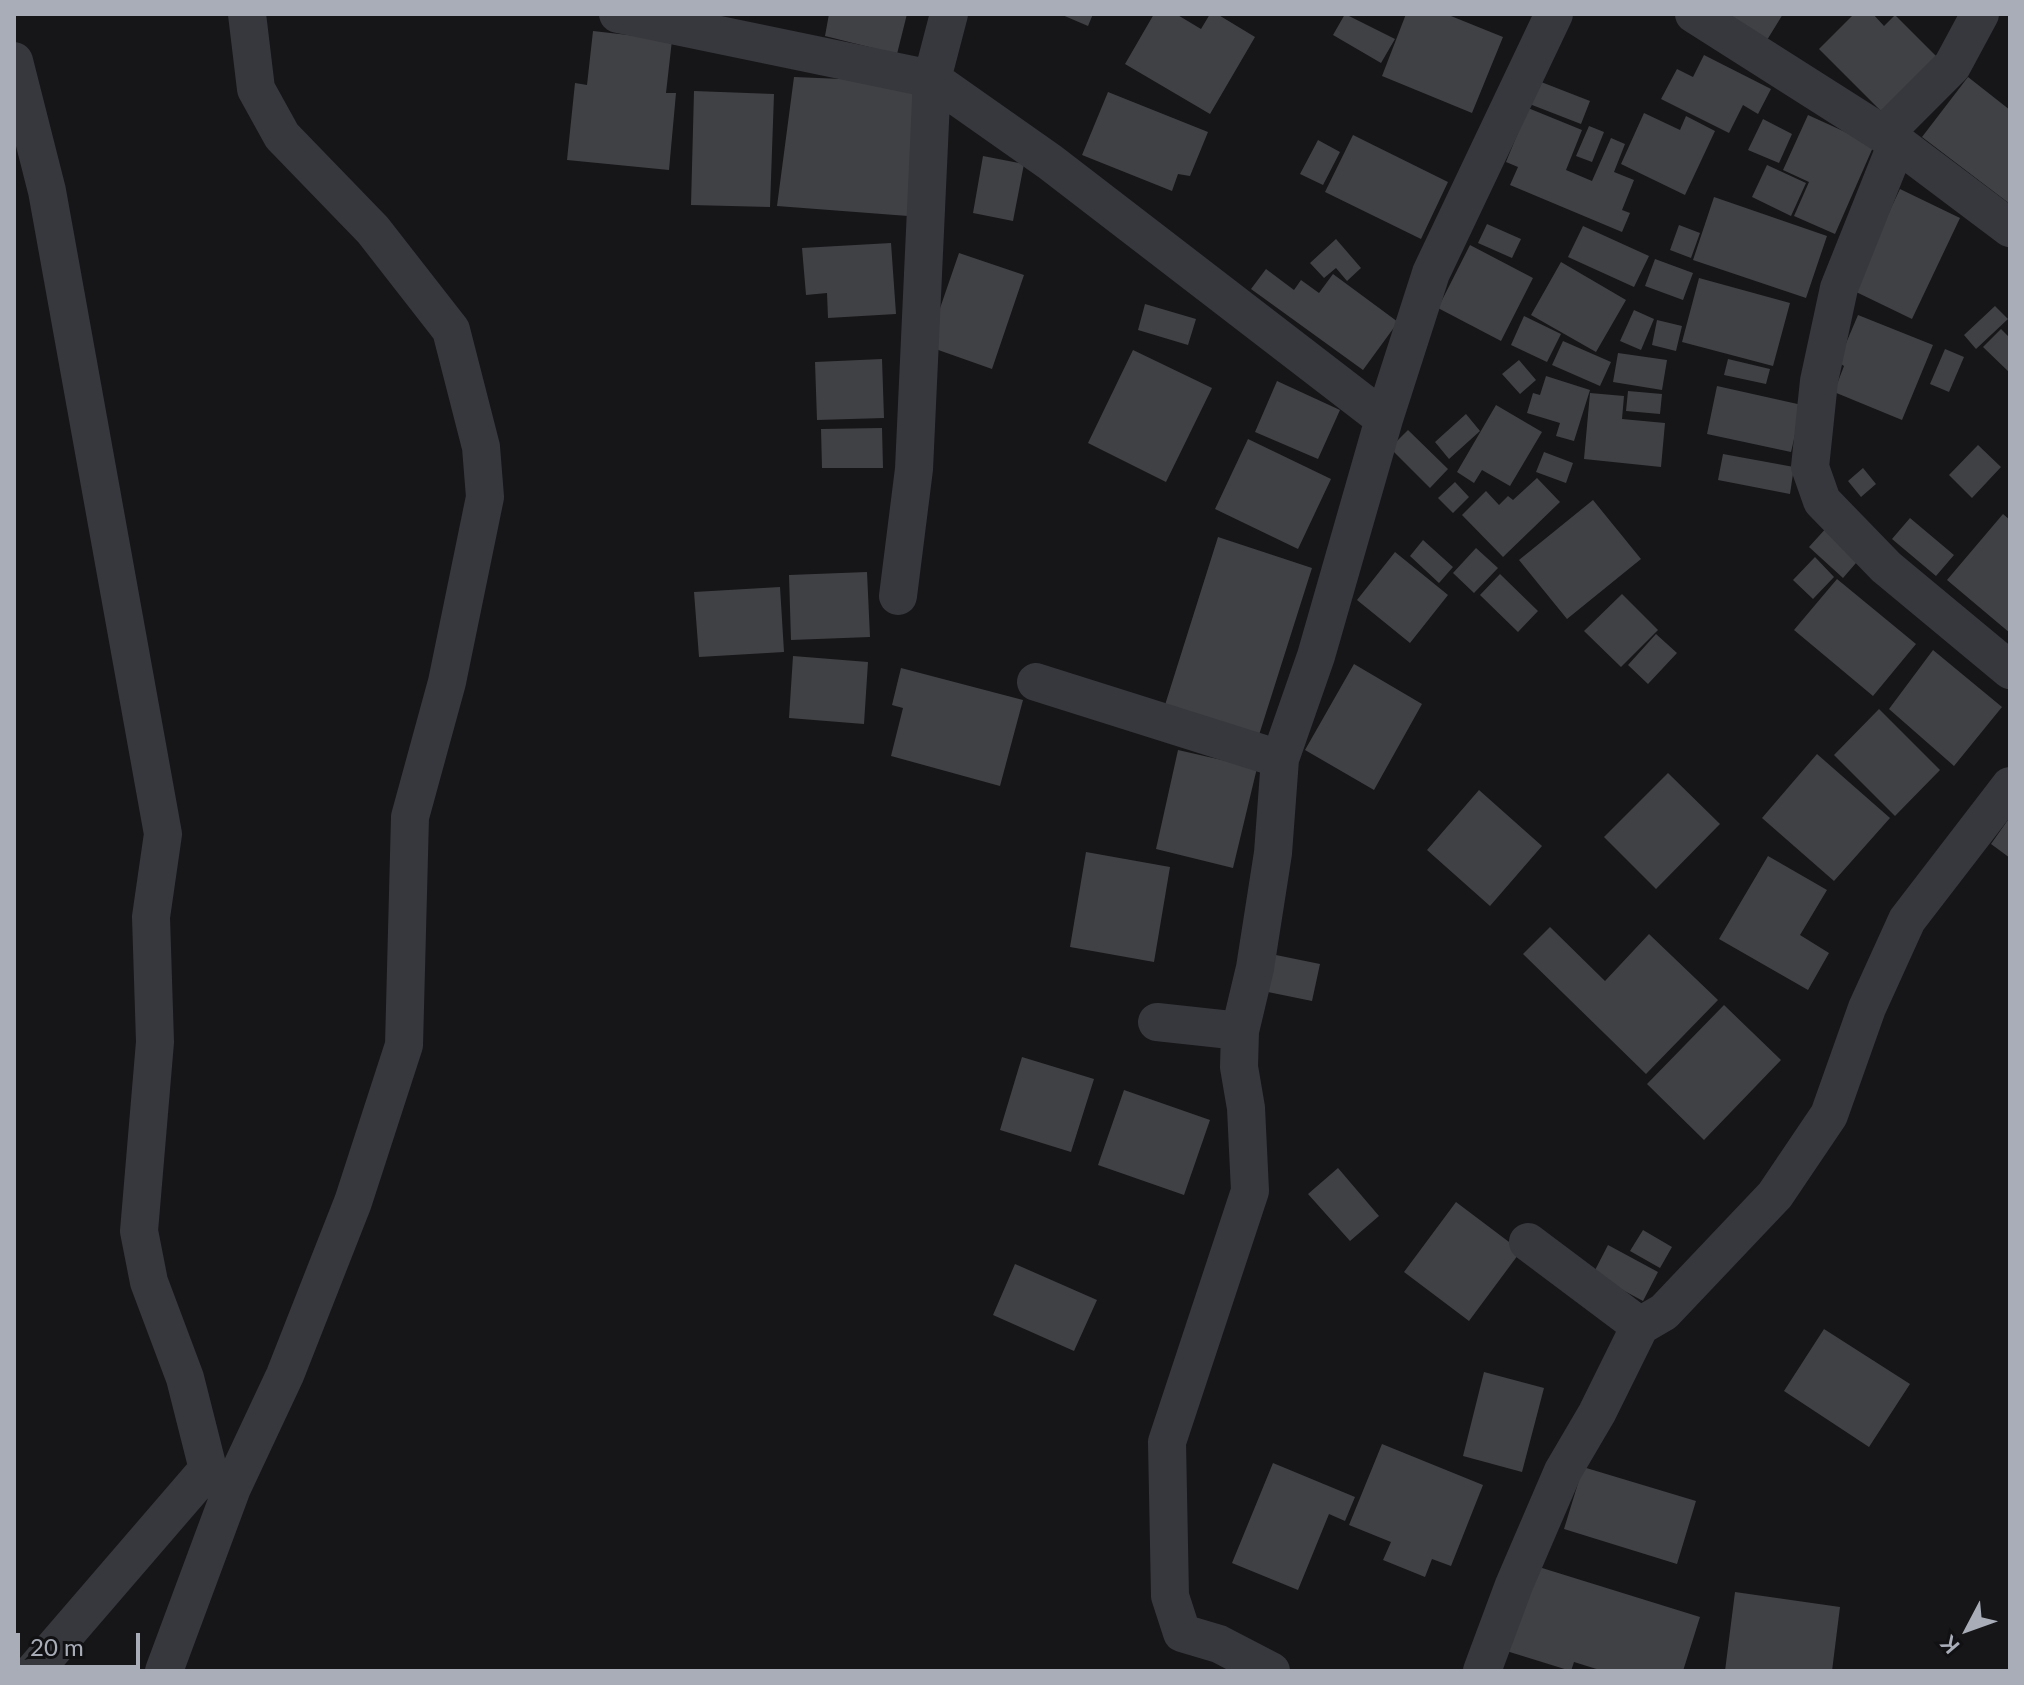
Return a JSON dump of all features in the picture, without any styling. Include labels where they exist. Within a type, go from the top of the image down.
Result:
[{"type":"street","points":[[164,1671],[232,1488],[285,1375],[353,1202],[404,1045],[410,817],[447,682],[485,497],[478,433],[451,330],[373,230],[282,136],[256,89],[247,14]]},
{"type":"street","points":[[618,14],[932,79],[1050,162],[1384,419]]},
{"type":"street","points":[[898,596],[914,469],[932,79],[949,14]]},
{"type":"street","points":[[1271,1671],[1219,1644],[1182,1633],[1170,1596],[1167,1442],[1250,1191],[1246,1108],[1239,1067],[1240,1031],[1255,968],[1271,867],[1280,759],[1316,656],[1384,419],[1431,273],[1554,14]]},
{"type":"street","points":[[1694,14],[1890,139],[2010,228]]},
{"type":"street","points":[[1980,14],[1952,66],[1890,139],[1839,288],[1819,381],[1810,467],[1822,501],[1886,567],[2010,670]]},
{"type":"street","points":[[14,61],[47,191],[163,834],[151,917],[155,1042],[139,1231],[149,1282],[185,1378],[208,1469],[34,1671]]},
{"type":"street","points":[[1036,682],[1280,759]]},
{"type":"street","points":[[1482,1671],[1514,1585],[1563,1471],[1597,1413],[1640,1326],[1664,1312],[1775,1195],[1829,1115],[1867,1008],[1907,920],[2010,786]]},
{"type":"street","points":[[1157,1022],[1240,1031]]},
{"type":"street","points":[[1528,1242],[1640,1326]]},
{"type":"building","points":[[829,14],[907,14],[897,54],[825,36]]},
{"type":"building","points":[[1060,14],[1093,14],[1088,26]]},
{"type":"building","points":[[1154,14],[1176,14],[1201,29],[1210,14],[1217,14],[1255,37],[1210,114],[1125,64]]},
{"type":"building","points":[[1345,14],[1395,39],[1381,63],[1333,35]]},
{"type":"building","points":[[1406,14],[1446,14],[1503,37],[1472,113],[1382,76]]},
{"type":"building","points":[[1728,14],[1783,14],[1767,40]]},
{"type":"building","points":[[1854,14],[1873,14],[1884,26],[1895,15],[1937,57],[1881,111],[1819,49]]},
{"type":"building","points":[[593,31],[672,40],[666,93],[676,93],[669,170],[567,160],[575,83],[587,85]]},
{"type":"building","points":[[1704,55],[1771,89],[1758,114],[1743,105],[1729,133],[1661,99],[1677,69],[1693,77]]},
{"type":"building","points":[[794,77],[914,82],[908,216],[777,206]]},
{"type":"building","points":[[1968,77],[2010,110],[2010,204],[1922,137]]},
{"type":"building","points":[[1536,80],[1590,101],[1581,124],[1527,103]]},
{"type":"building","points":[[694,91],[774,94],[770,207],[691,205]]},
{"type":"building","points":[[1108,92],[1208,132],[1190,176],[1178,174],[1172,191],[1082,155]]},
{"type":"building","points":[[1528,108],[1582,130],[1566,170],[1592,181],[1611,138],[1625,144],[1614,172],[1634,180],[1622,210],[1630,213],[1622,232],[1510,185],[1518,167],[1506,162]]},
{"type":"building","points":[[1644,113],[1680,130],[1686,116],[1715,131],[1685,195],[1621,164]]},
{"type":"building","points":[[1808,115],[1874,145],[1835,234],[1794,216],[1809,182],[1783,170]]},
{"type":"building","points":[[1763,119],[1792,134],[1779,163],[1748,150]]},
{"type":"building","points":[[1589,126],[1604,132],[1592,162],[1576,156]]},
{"type":"building","points":[[1353,135],[1448,182],[1421,239],[1325,192]]},
{"type":"building","points":[[1318,140],[1340,152],[1323,185],[1300,174]]},
{"type":"building","points":[[983,156],[1024,164],[1013,221],[973,213]]},
{"type":"building","points":[[1767,165],[1806,183],[1791,216],[1752,197]]},
{"type":"building","points":[[1900,189],[1960,218],[1912,319],[1852,290]]},
{"type":"building","points":[[1714,197],[1827,236],[1806,298],[1693,260]]},
{"type":"building","points":[[1487,224],[1521,239],[1512,258],[1478,243]]},
{"type":"building","points":[[1679,225],[1700,233],[1691,258],[1670,250]]},
{"type":"building","points":[[1583,226],[1649,256],[1634,287],[1568,257]]},
{"type":"building","points":[[1336,239],[1361,268],[1347,281],[1336,268],[1324,278],[1310,263]]},
{"type":"building","points":[[891,243],[896,314],[828,318],[827,293],[806,295],[802,248]]},
{"type":"building","points":[[1470,245],[1533,278],[1501,341],[1438,308]]},
{"type":"building","points":[[959,253],[1024,275],[992,369],[927,346]]},
{"type":"building","points":[[1655,259],[1693,273],[1683,300],[1645,286]]},
{"type":"building","points":[[1561,262],[1626,300],[1596,352],[1531,315]]},
{"type":"building","points":[[1266,269],[1294,290],[1301,280],[1319,293],[1333,274],[1398,322],[1363,370],[1251,289]]},
{"type":"building","points":[[1699,278],[1790,303],[1773,366],[1682,342]]},
{"type":"building","points":[[1145,304],[1196,319],[1188,345],[1138,330]]},
{"type":"building","points":[[1995,306],[2008,319],[1976,349],[1964,335]]},
{"type":"building","points":[[1634,310],[1654,319],[1641,350],[1620,341]]},
{"type":"building","points":[[1858,315],[1933,345],[1902,420],[1834,392],[1844,366],[1838,362]]},
{"type":"building","points":[[1524,316],[1561,334],[1547,362],[1511,345]]},
{"type":"building","points":[[1657,320],[1682,326],[1676,351],[1652,345]]},
{"type":"building","points":[[2001,329],[2010,338],[2010,373],[1983,347]]},
{"type":"building","points":[[1563,341],[1611,362],[1600,386],[1552,365]]},
{"type":"building","points":[[1945,349],[1964,357],[1949,392],[1930,384]]},
{"type":"building","points":[[1133,350],[1212,388],[1166,482],[1088,443]]},
{"type":"building","points":[[1618,353],[1667,360],[1662,390],[1613,382]]},
{"type":"building","points":[[882,359],[884,418],[817,420],[815,362]]},
{"type":"building","points":[[1728,359],[1770,369],[1766,384],[1724,375]]},
{"type":"building","points":[[1519,360],[1536,380],[1520,394],[1502,374]]},
{"type":"building","points":[[1546,376],[1590,390],[1574,441],[1556,436],[1560,423],[1527,413],[1533,393],[1540,395]]},
{"type":"building","points":[[1277,381],[1340,410],[1318,459],[1255,432]]},
{"type":"building","points":[[1717,386],[1802,405],[1791,452],[1707,434]]},
{"type":"building","points":[[1628,391],[1662,394],[1660,414],[1626,411]]},
{"type":"building","points":[[1590,393],[1624,396],[1622,419],[1665,423],[1661,467],[1584,459]]},
{"type":"building","points":[[1496,405],[1542,432],[1510,486],[1482,470],[1474,483],[1457,472]]},
{"type":"building","points":[[1466,414],[1480,431],[1449,459],[1435,442]]},
{"type":"building","points":[[882,428],[883,468],[822,468],[821,429]]},
{"type":"building","points":[[1408,430],[1448,469],[1430,488],[1390,448]]},
{"type":"building","points":[[1248,439],[1331,479],[1298,549],[1215,509]]},
{"type":"building","points":[[1978,445],[2001,467],[1972,498],[1949,475]]},
{"type":"building","points":[[1544,452],[1573,463],[1566,483],[1536,472]]},
{"type":"building","points":[[1723,454],[1794,467],[1790,494],[1718,480]]},
{"type":"building","points":[[1863,468],[1876,484],[1861,497],[1848,481]]},
{"type":"building","points":[[1537,478],[1560,502],[1503,557],[1462,515],[1486,491],[1499,505],[1508,496],[1513,500]]},
{"type":"building","points":[[1455,482],[1469,497],[1453,513],[1438,498]]},
{"type":"building","points":[[1593,500],[1641,559],[1567,619],[1519,560]]},
{"type":"building","points":[[2003,514],[2010,520],[2010,633],[1947,580]]},
{"type":"building","points":[[1910,518],[1954,555],[1936,576],[1892,539]]},
{"type":"building","points":[[1828,526],[1862,556],[1843,578],[1809,547]]},
{"type":"building","points":[[1218,537],[1312,568],[1259,735],[1165,705]]},
{"type":"building","points":[[1423,540],[1453,567],[1439,583],[1410,556]]},
{"type":"building","points":[[1476,548],[1498,568],[1474,593],[1453,573]]},
{"type":"building","points":[[1395,552],[1448,595],[1410,643],[1357,600]]},
{"type":"building","points":[[1815,557],[1834,577],[1813,599],[1793,580]]},
{"type":"building","points":[[867,572],[870,637],[791,640],[789,575]]},
{"type":"building","points":[[1500,574],[1538,611],[1518,632],[1480,595]]},
{"type":"building","points":[[1837,579],[1916,644],[1873,696],[1794,630]]},
{"type":"building","points":[[780,587],[784,652],[699,657],[694,592]]},
{"type":"building","points":[[1622,594],[1658,630],[1621,667],[1584,631]]},
{"type":"building","points":[[1656,634],[1677,653],[1648,684],[1628,665]]},
{"type":"building","points":[[1933,650],[2002,707],[1954,766],[1889,709]]},
{"type":"building","points":[[793,656],[868,662],[864,724],[789,718]]},
{"type":"building","points":[[1354,664],[1422,704],[1374,790],[1305,750]]},
{"type":"building","points":[[901,668],[1023,700],[1000,786],[891,756],[903,708],[892,705]]},
{"type":"building","points":[[1879,709],[1940,770],[1895,816],[1834,755]]},
{"type":"building","points":[[1178,750],[1257,768],[1233,868],[1156,849]]},
{"type":"building","points":[[1817,754],[1890,818],[1834,881],[1762,818]]},
{"type":"building","points":[[1668,773],[1720,824],[1656,889],[1604,837]]},
{"type":"building","points":[[1479,790],[1542,846],[1490,906],[1427,850]]},
{"type":"building","points":[[2010,817],[2010,858],[1991,844]]},
{"type":"building","points":[[1086,852],[1170,867],[1154,962],[1070,947]]},
{"type":"building","points":[[1768,856],[1827,890],[1800,935],[1829,953],[1808,990],[1719,939]]},
{"type":"building","points":[[1550,927],[1605,981],[1649,934],[1718,1000],[1646,1074],[1523,954]]},
{"type":"building","points":[[1271,954],[1320,964],[1312,1001],[1263,991]]},
{"type":"building","points":[[1724,1005],[1781,1060],[1704,1140],[1647,1084]]},
{"type":"building","points":[[1022,1057],[1094,1079],[1071,1152],[1000,1130]]},
{"type":"building","points":[[1124,1090],[1210,1120],[1184,1195],[1098,1165]]},
{"type":"building","points":[[1338,1168],[1379,1216],[1350,1241],[1308,1194]]},
{"type":"building","points":[[1456,1202],[1521,1251],[1469,1321],[1404,1272]]},
{"type":"building","points":[[1643,1230],[1672,1247],[1660,1268],[1630,1251]]},
{"type":"building","points":[[1608,1245],[1658,1272],[1643,1301],[1593,1274]]},
{"type":"building","points":[[1015,1264],[1097,1300],[1074,1351],[993,1315]]},
{"type":"building","points":[[1824,1329],[1910,1384],[1869,1447],[1784,1391]]},
{"type":"building","points":[[1484,1372],[1544,1388],[1522,1472],[1463,1456]]},
{"type":"building","points":[[1382,1444],[1483,1485],[1451,1566],[1432,1559],[1425,1577],[1383,1560],[1391,1542],[1349,1525]]},
{"type":"building","points":[[1273,1463],[1355,1497],[1345,1521],[1329,1514],[1298,1590],[1232,1563]]},
{"type":"building","points":[[1583,1467],[1696,1501],[1677,1564],[1564,1529]]},
{"type":"building","points":[[1526,1563],[1700,1617],[1683,1671],[1603,1671],[1574,1662],[1571,1671],[1500,1649]]},
{"type":"building","points":[[1735,1592],[1840,1607],[1832,1671],[1725,1671]]}]
